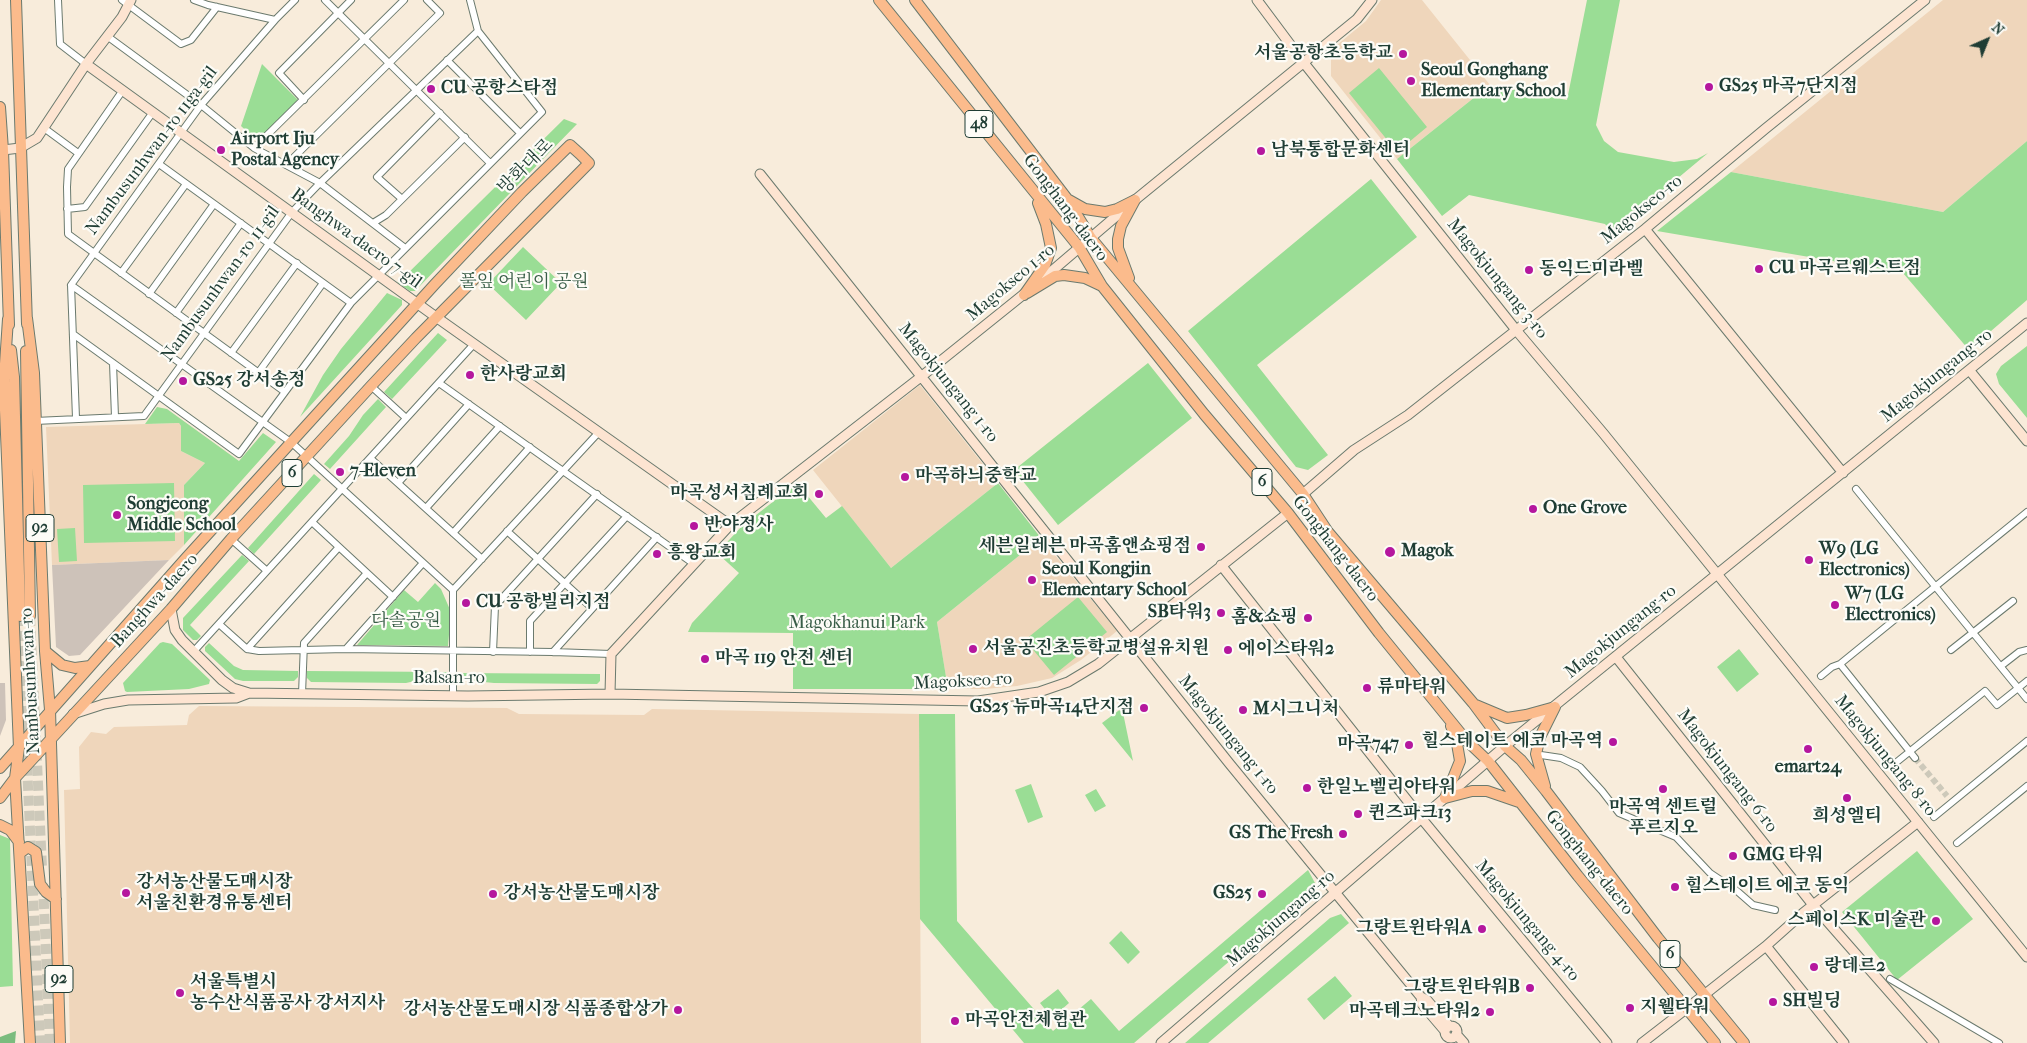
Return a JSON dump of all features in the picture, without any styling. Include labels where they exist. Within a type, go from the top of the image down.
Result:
[{"type":"main road","name":"Nambusunhwan-ro","points":[[0,106],[8,319],[14,377],[25,616],[27,318],[16,0]]},
{"type":"main road","name":"Gonghang-daero","points":[[879,0],[1079,247],[1102,286],[1204,414],[1288,513],[1380,633],[1447,716],[1488,761],[1715,1043]]},
{"type":"main road","name":"Gonghang-daero","points":[[915,0],[1068,200],[1091,238],[1303,494],[1328,532],[1473,703],[1505,746],[1521,760],[1658,938],[1744,1043]]},
{"type":"main road","name":"방화대로","points":[[400,323],[522,192],[570,145],[589,164],[416,338]]},
{"type":"main road","points":[[1024,295],[1045,266],[1051,248],[1046,224],[1034,193]]},
{"type":"main road","points":[[1068,200],[1085,209],[1098,212],[1117,209],[1135,200]]},
{"type":"main road","points":[[1132,286],[1118,248],[1118,239],[1121,226],[1135,200]]},
{"type":"main road","points":[[5,220],[23,219]]},
{"type":"main road","points":[[1024,295],[1055,276],[1064,275],[1085,278],[1102,286]]},
{"type":"main road","name":"Nambusunhwan-ro","points":[[27,318],[34,372],[45,651],[50,710],[60,1043]]},
{"type":"main road","name":"Nambusunhwan-ro","points":[[8,319],[4,379],[9,546],[19,748],[15,778],[30,1043]]},
{"type":"main road","name":"Banghwa-daero","points":[[0,768],[50,710],[400,323]]},
{"type":"main road","name":"Banghwa-daero","points":[[0,798],[15,778],[171,609],[231,539],[416,338]]},
{"type":"main road","points":[[45,651],[62,665],[75,668],[90,666]]},
{"type":"main road","points":[[1473,703],[1507,718],[1526,715],[1555,706]]},
{"type":"main road","points":[[1546,791],[1536,754],[1540,737],[1555,706]]},
{"type":"main road","points":[[1445,798],[1460,761],[1456,738],[1447,716]]},
{"type":"main road","points":[[1445,798],[1472,791],[1487,791],[1520,803]]},
{"type":"main road","points":[[0,825],[10,830],[20,848],[28,847],[36,852],[40,884],[46,892],[56,899]]},
{"type":"street","points":[[58,0],[60,44],[86,64]]},
{"type":"street","points":[[194,0],[275,20]]},
{"type":"street","name":"Nambusunhwan-ro 11ga-gil","points":[[71,285],[182,133],[200,105],[295,0]]},
{"type":"street","points":[[325,0],[490,163]]},
{"type":"street","points":[[304,100],[279,73],[351,0]]},
{"type":"street","points":[[254,148],[404,0]]},
{"type":"street","points":[[286,165],[440,13],[427,0]]},
{"type":"street","points":[[73,334],[239,454],[351,303],[542,112],[478,31],[470,0]]},
{"type":"street","name":"Magokjungang 3-ro","points":[[1257,0],[1304,63],[1516,330],[1603,433],[1717,576]]},
{"type":"street","name":"Magokseo 1-ro","points":[[611,654],[730,525],[1024,295],[1135,200],[1357,20],[1372,0]]},
{"type":"street","name":"Magokseo-ro","points":[[1303,494],[1354,450],[1408,415],[1645,228],[1925,0]]},
{"type":"street","points":[[3,150],[20,148],[37,138],[86,64],[122,17],[127,2],[181,44],[191,40],[217,7]]},
{"type":"street","name":"Nambusunhwan-ro 11-gil","points":[[36,421],[144,416],[292,212],[478,31]]},
{"type":"street","points":[[107,36],[254,148],[320,183],[405,248]]},
{"type":"street","points":[[447,60],[520,133]]},
{"type":"street","name":"Banghwa-daero 7-gil","points":[[86,64],[436,317],[730,525]]},
{"type":"street","points":[[123,90],[68,169],[67,209],[85,207],[153,112]]},
{"type":"street","points":[[402,199],[377,177],[440,113]]},
{"type":"street","points":[[44,128],[78,153]]},
{"type":"street","points":[[373,223],[386,216],[465,138]]},
{"type":"street","points":[[159,164],[351,303]]},
{"type":"street","name":"Magokjungang 1-ro","points":[[760,174],[1335,893],[1418,994],[1427,1000],[1451,1034],[1464,1043]]},
{"type":"street","points":[[120,273],[186,184]]},
{"type":"street","points":[[149,294],[214,204]]},
{"type":"street","name":"Nambusunhwan-ro 11ga-gil","points":[[67,209],[68,234],[94,254]]},
{"type":"street","points":[[176,313],[241,223]]},
{"type":"street","points":[[1645,228],[1843,473]]},
{"type":"street","points":[[94,254],[285,392]]},
{"type":"street","points":[[231,353],[297,263]]},
{"type":"street","points":[[258,373],[323,283]]},
{"type":"street","points":[[71,285],[76,418]]},
{"type":"street","points":[[71,285],[292,443],[453,590]]},
{"type":"street","name":"Magokjungang-ro","points":[[1161,1043],[1505,746],[2027,323]]},
{"type":"street","points":[[194,651],[474,344]]},
{"type":"street","points":[[113,363],[115,417]]},
{"type":"street","points":[[1970,371],[2027,441]]},
{"type":"street","points":[[439,383],[694,564]]},
{"type":"street","points":[[372,386],[406,418]]},
{"type":"street","points":[[398,483],[469,404]]},
{"type":"street","points":[[426,508],[500,426]]},
{"type":"street","points":[[453,696],[453,590],[599,432]]},
{"type":"street","points":[[453,533],[530,447]]},
{"type":"street","points":[[370,458],[482,559]]},
{"type":"street","points":[[1856,489],[2027,699]]},
{"type":"street","points":[[493,652],[495,606],[597,494]]},
{"type":"street","points":[[1821,676],[1840,664],[2027,512]]},
{"type":"street","name":"Magokseo-ro","points":[[610,694],[934,702],[1004,699],[1039,692],[1068,682],[1098,664],[1288,513]]},
{"type":"street","points":[[530,652],[530,621],[627,516]]},
{"type":"street","points":[[312,522],[393,597]]},
{"type":"street","points":[[508,532],[592,608]]},
{"type":"street","points":[[553,652],[657,537]]},
{"type":"street","points":[[231,539],[267,571]]},
{"type":"street","points":[[247,649],[339,547]]},
{"type":"street","points":[[346,649],[423,562]]},
{"type":"street","points":[[1221,565],[1422,819]]},
{"type":"street","points":[[302,694],[304,643],[367,573]]},
{"type":"street","name":"Magokjungang 8-ro","points":[[1717,576],[2027,957]]},
{"type":"street","points":[[1951,650],[2013,601]]},
{"type":"street","name":"Balsan-ro","points":[[171,609],[175,630],[182,640],[222,680],[233,688],[250,693],[453,696],[610,694]]},
{"type":"street","points":[[219,624],[247,649],[270,651],[346,649],[611,654],[610,694]]},
{"type":"street","points":[[2001,666],[2019,652],[2027,650]]},
{"type":"street","name":"Magokjungang 6-ro","points":[[1616,657],[1813,905],[1934,1043]]},
{"type":"street","points":[[1840,664],[1915,758]]},
{"type":"street","points":[[1893,765],[1985,691],[1997,705],[2027,682]]},
{"type":"street","name":"Balsan-ro","points":[[73,714],[104,704],[128,700],[236,698],[250,693]]},
{"type":"street","points":[[1934,817],[2027,741]]},
{"type":"street","points":[[1541,755],[1561,758],[1580,767],[1619,813],[1676,837],[1710,873],[1737,891],[1753,905],[1775,910]]},
{"type":"street","points":[[1957,843],[2027,786]]},
{"type":"street","points":[[1947,796],[1951,803]]},
{"type":"street","name":"Magokjungang 4-ro","points":[[1422,819],[1607,1043]]},
{"type":"street","points":[[1642,1043],[1704,996],[1813,905],[1918,822]]},
{"type":"street","points":[[1766,946],[1844,1043]]},
{"type":"street","points":[[1890,979],[1999,1043]]},
{"type":"shaded area","name":"Seoul Gonghang Elementary School","points":[[1381,0],[1422,0],[1490,85],[1397,159],[1331,76],[1331,50],[1366,21]]},
{"type":"shaded area","points":[[1943,0],[2027,0],[2027,141],[1943,212],[1731,172]]},
{"type":"shaded area","name":"마곡하늬중학교","points":[[920,385],[998,483],[891,568],[813,470]]},
{"type":"shaded area","name":"Songjeong Middle School","points":[[179,423],[181,426],[181,451],[205,463],[184,485],[184,545],[169,560],[52,565],[46,427]]},
{"type":"shaded area","name":"Seoul Kongjin Elementary School","points":[[1041,538],[1117,631],[1081,660],[1052,678],[1017,686],[985,689],[948,689],[937,622]]},
{"type":"shaded area","points":[[169,560],[80,655],[69,656],[56,647],[52,565]]},
{"type":"shaded area","points":[[0,683],[5,683],[6,720],[0,736]]},
{"type":"shaded area","points":[[199,706],[507,708],[519,714],[644,715],[652,709],[919,714],[921,1043],[70,1043],[64,790],[80,789],[79,747],[91,732],[106,734],[114,727],[187,725],[189,715]]},
{"type":"green space","points":[[1587,0],[1620,0],[1596,125],[1604,141],[1618,152],[1674,162],[1697,159],[1708,153],[1612,233],[1605,224],[1469,195],[1442,216],[1397,159],[1490,85],[1567,100]]},
{"type":"green space","points":[[262,64],[298,100],[257,141],[241,126]]},
{"type":"green space","points":[[1379,68],[1427,127],[1397,152],[1349,93]]},
{"type":"green space","points":[[564,119],[577,124],[415,291],[410,291],[398,283]]},
{"type":"green space","points":[[2027,141],[2027,300],[1969,350],[1903,273],[1657,231],[1731,172],[1943,212]]},
{"type":"green space","points":[[1371,179],[1417,237],[1257,365],[1328,455],[1308,470],[1296,467],[1188,331]]},
{"type":"green space","name":"풀잎 어린이 공원","points":[[523,247],[561,283],[526,320],[488,284]]},
{"type":"green space","points":[[387,293],[402,300],[402,305],[300,417],[323,375],[341,349]]},
{"type":"green space","points":[[438,333],[447,340],[392,399],[384,392]]},
{"type":"green space","points":[[2027,346],[2027,418],[1999,384],[1996,374],[2001,366]]},
{"type":"green space","points":[[1148,363],[1192,418],[1058,525],[1014,470]]},
{"type":"green space","points":[[378,399],[386,407],[330,469],[324,464]]},
{"type":"green space","points":[[157,407],[167,409],[239,461],[263,433],[276,442],[184,545],[184,485],[205,463],[181,451],[181,426],[179,423],[145,424]]},
{"type":"green space","points":[[314,474],[321,480],[254,554],[248,548]]},
{"type":"green space","points":[[174,483],[175,541],[84,543],[83,485]]},
{"type":"green space","name":"Magokhanui Park","points":[[797,483],[826,518],[842,506],[891,568],[998,483],[1041,538],[937,622],[948,689],[793,689],[793,633],[688,632],[692,623],[739,573],[717,553],[742,526]]},
{"type":"green space","points":[[75,528],[77,561],[59,562],[57,529]]},
{"type":"green space","points":[[242,555],[249,561],[190,625],[201,636],[197,640],[193,640],[183,630],[183,618]]},
{"type":"green space","name":"다솔공원","points":[[435,583],[441,589],[451,612],[448,646],[357,645],[404,590],[418,602]]},
{"type":"green space","points":[[1078,597],[1107,632],[1054,675],[1025,640]]},
{"type":"green space","points":[[163,642],[172,644],[210,680],[209,684],[189,689],[125,691],[123,683]]},
{"type":"green space","points":[[209,643],[234,666],[243,670],[298,671],[298,677],[294,681],[243,681],[235,679],[205,651],[205,647]]},
{"type":"green space","points":[[1739,649],[1759,674],[1737,692],[1717,667]]},
{"type":"green space","points":[[307,671],[447,672],[447,677],[444,680],[424,679],[406,683],[311,682],[307,678]]},
{"type":"green space","points":[[461,673],[600,674],[600,681],[597,684],[494,683],[464,680],[461,678]]},
{"type":"green space","points":[[1122,708],[1133,761],[1102,723]]},
{"type":"green space","points":[[919,714],[955,714],[957,921],[1053,1031],[1091,999],[1119,1031],[1308,870],[1315,883],[1308,894],[1134,1043],[1024,1043],[920,919]]},
{"type":"green space","points":[[1031,784],[1043,817],[1028,823],[1015,790]]},
{"type":"green space","points":[[1096,789],[1106,806],[1095,812],[1085,795]]},
{"type":"green space","points":[[0,835],[10,839],[13,986],[0,987]]},
{"type":"green space","points":[[1917,851],[1973,919],[1897,980],[1842,912]]},
{"type":"green space","points":[[1341,914],[1349,923],[1208,1043],[1185,1043],[1330,918]]},
{"type":"green space","points":[[1121,931],[1140,952],[1128,964],[1109,943]]},
{"type":"green space","points":[[1335,976],[1352,996],[1324,1020],[1307,999]]},
{"type":"green space","points":[[1058,989],[1069,1003],[1052,1018],[1040,1003]]},
{"type":"green space","points":[[16,1031],[15,1043],[0,1043],[0,1037]]},
{"type":"tunnel","points":[[20,616],[40,1043]]},
{"type":"tunnel","points":[[30,616],[42,867]]},
{"type":"tunnel","points":[[1915,758],[1947,796]]},
{"type":"tunnel","points":[[43,884],[50,1043]]},
{"type":"place","name":"서울공항초등학교","points":[[1403,54]]},
{"type":"place","name":"Seoul Gonghang Elementary School","points":[[1411,81]]},
{"type":"place","name":"GS25 마곡7단지점","points":[[1709,87]]},
{"type":"place","name":"CU 공항스타점","points":[[431,89]]},
{"type":"place","name":"Airport Iju Postal Agency","points":[[221,150]]},
{"type":"place","name":"남북통합문화센터","points":[[1261,151]]},
{"type":"place","name":"CU 마곡르웨스트점","points":[[1759,269]]},
{"type":"place","name":"동익드미라벨","points":[[1529,270]]},
{"type":"place","name":"한사랑교회","points":[[470,375]]},
{"type":"place","name":"GS25 강서송정","points":[[183,381]]},
{"type":"place","name":"7-Eleven","points":[[340,472]]},
{"type":"place","name":"마곡하늬중학교","points":[[905,477]]},
{"type":"place","name":"마곡성서침례교회","points":[[819,494]]},
{"type":"place","name":"One Grove","points":[[1533,509]]},
{"type":"place","name":"Songjeong Middle School","points":[[117,515]]},
{"type":"place","name":"반야정사","points":[[694,526]]},
{"type":"place","name":"세븐일레븐 마곡홈앤쇼핑점","points":[[1201,547]]},
{"type":"place","name":"Magok","points":[[1390,552]]},
{"type":"place","name":"흥왕교회","points":[[657,554]]},
{"type":"place","name":"W9 (LG Electronics)","points":[[1809,560]]},
{"type":"place","name":"Seoul Kongjin Elementary School","points":[[1032,580]]},
{"type":"place","name":"CU 공항빌리지점","points":[[466,603]]},
{"type":"place","name":"W7 (LG Electronics)","points":[[1835,605]]},
{"type":"place","name":"SB타워3","points":[[1221,613]]},
{"type":"place","name":"홈&쇼핑","points":[[1308,618]]},
{"type":"place","name":"서울공진초등학교병설유치원","points":[[973,649]]},
{"type":"place","name":"에이스타워2","points":[[1228,650]]},
{"type":"place","name":"마곡 119 안전 센터","points":[[705,659]]},
{"type":"place","name":"류마타워","points":[[1367,688]]},
{"type":"place","name":"GS25 뉴마곡14단지점","points":[[1144,708]]},
{"type":"place","name":"M시그니처","points":[[1243,710]]},
{"type":"place","name":"힐스테이트 에코 마곡역","points":[[1613,742]]},
{"type":"place","name":"마곡747","points":[[1409,745]]},
{"type":"place","name":"emart24","points":[[1808,749]]},
{"type":"place","name":"한일노벨리아타워","points":[[1307,788]]},
{"type":"place","name":"마곡역 센트럴 푸르지오","points":[[1663,789]]},
{"type":"place","name":"희성엘티","points":[[1847,798]]},
{"type":"place","name":"퀸즈파크13","points":[[1358,814]]},
{"type":"place","name":"GS The Fresh","points":[[1343,834]]},
{"type":"place","name":"GMG 타워","points":[[1733,856]]},
{"type":"place","name":"힐스테이트 에코 동익","points":[[1675,887]]},
{"type":"place","name":"강서농산물도매시장 서울친환경유통센터","points":[[126,893]]},
{"type":"place","name":"강서농산물도매시장","points":[[493,894]]},
{"type":"place","name":"GS25","points":[[1262,894]]},
{"type":"place","name":"스페이스K 미술관","points":[[1936,921]]},
{"type":"place","name":"그랑트윈타워A","points":[[1482,929]]},
{"type":"place","name":"랑데르2","points":[[1814,967]]},
{"type":"place","name":"그랑트윈타워B","points":[[1530,988]]},
{"type":"place","name":"서울특별시 농수산식품공사 강서지사","points":[[180,993]]},
{"type":"place","name":"SH빌딩","points":[[1773,1002]]},
{"type":"place","name":"지웰타워","points":[[1630,1008]]},
{"type":"place","name":"강서농산물도매시장 식품종합상가","points":[[678,1010]]},
{"type":"place","name":"마곡테크노타워2","points":[[1490,1012]]},
{"type":"place","name":"마곡안전체험관","points":[[955,1021]]}]
